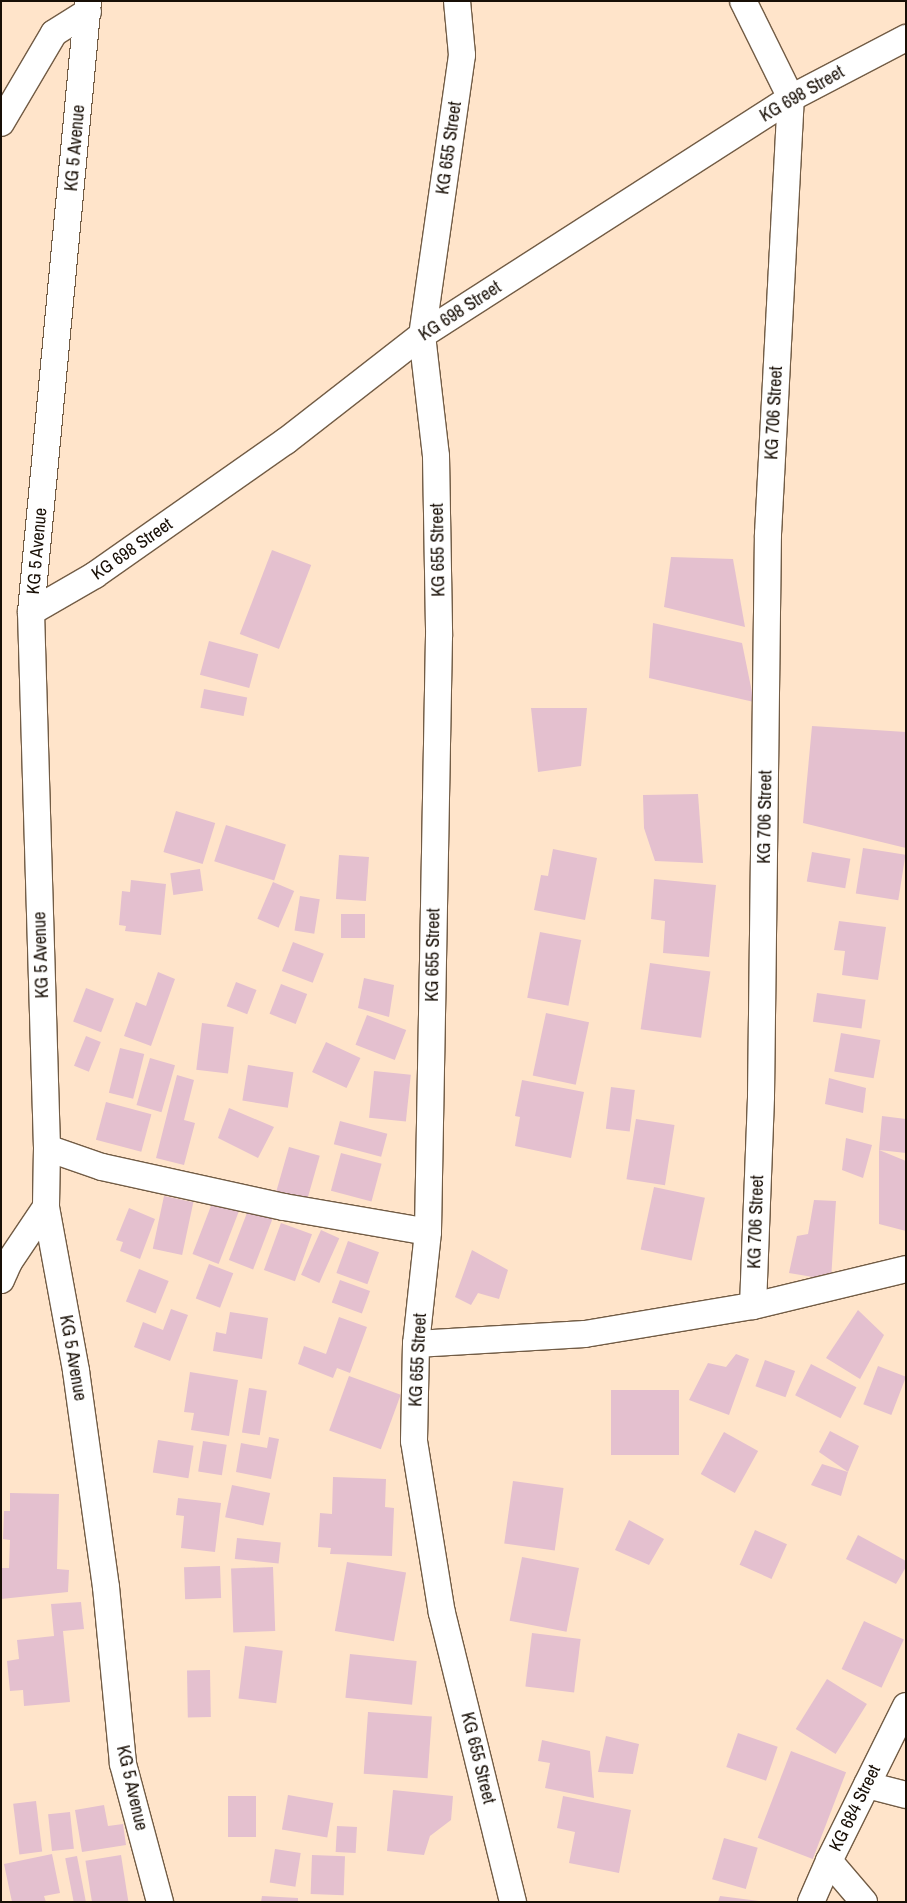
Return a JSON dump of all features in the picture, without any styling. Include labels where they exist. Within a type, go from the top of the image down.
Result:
[{"type":"street","name":"KG 655 Street","points":[[456,1],[462,55],[422,335],[436,456],[439,636],[428,1232],[416,1344],[414,1441],[442,1613],[514,1902]]},
{"type":"street","name":"KG 706 Street","points":[[743,1],[791,98],[768,534],[761,1096],[753,1306]]},
{"type":"street","points":[[1,123],[54,33],[88,7]]},
{"type":"street","name":"KG 5 Avenue","points":[[88,7],[32,612],[47,1148],[46,1207],[76,1371],[106,1587],[123,1764],[160,1902]]},
{"type":"street","name":"KG 698 Street","points":[[32,612],[95,575],[278,447],[422,335],[791,98],[906,38]]},
{"type":"street","points":[[47,1148],[102,1167],[284,1207],[428,1232]]},
{"type":"street","points":[[1,1280],[9,1262],[46,1207]]},
{"type":"street","points":[[416,1344],[585,1334],[753,1306],[906,1269]]},
{"type":"street","name":"KG 684 Street","points":[[864,1902],[829,1861],[906,1706]]},
{"type":"street","points":[[867,1785],[906,1795]]},
{"type":"street","points":[[811,1902],[829,1861]]},
{"type":"building","points":[[272,550],[311,565],[279,649],[240,634]]},
{"type":"building","points":[[671,557],[733,559],[745,627],[664,607]]},
{"type":"building","points":[[653,623],[742,643],[754,702],[649,678]]},
{"type":"building","points":[[209,641],[258,654],[249,688],[200,675]]},
{"type":"building","points":[[204,689],[247,697],[244,716],[200,708]]},
{"type":"building","points":[[531,708],[587,708],[581,766],[538,772]]},
{"type":"building","points":[[812,726],[906,732],[906,848],[803,823]]},
{"type":"building","points":[[698,794],[703,863],[655,861],[644,828],[643,795]]},
{"type":"building","points":[[176,811],[215,823],[203,864],[163,852]]},
{"type":"building","points":[[226,825],[286,844],[274,881],[214,861]]},
{"type":"building","points":[[863,848],[905,855],[898,900],[856,893]]},
{"type":"building","points":[[553,849],[597,858],[585,920],[534,910],[541,875],[548,876]]},
{"type":"building","points":[[812,852],[850,859],[845,888],[807,882]]},
{"type":"building","points":[[339,855],[369,857],[366,901],[336,899]]},
{"type":"building","points":[[200,869],[203,891],[173,895],[170,873]]},
{"type":"building","points":[[654,879],[716,885],[709,957],[663,953],[665,921],[651,919]]},
{"type":"building","points":[[131,880],[166,884],[161,935],[125,931],[126,926],[119,925],[122,891],[130,892]]},
{"type":"building","points":[[273,882],[294,891],[279,928],[257,919]]},
{"type":"building","points":[[300,896],[320,899],[314,934],[295,931]]},
{"type":"building","points":[[341,914],[365,914],[365,938],[341,938]]},
{"type":"building","points":[[839,921],[886,927],[878,980],[842,975],[845,951],[834,950]]},
{"type":"building","points":[[540,932],[581,940],[568,1006],[527,998]]},
{"type":"building","points":[[293,942],[324,954],[313,983],[282,971]]},
{"type":"building","points":[[650,963],[710,971],[701,1038],[641,1029]]},
{"type":"building","points":[[158,972],[175,979],[151,1046],[124,1036],[136,1002],[146,1006]]},
{"type":"building","points":[[364,978],[394,985],[389,1017],[358,1008]]},
{"type":"building","points":[[236,982],[257,990],[247,1014],[227,1006]]},
{"type":"building","points":[[281,984],[307,994],[296,1024],[270,1014]]},
{"type":"building","points":[[86,988],[114,999],[101,1032],[73,1022]]},
{"type":"building","points":[[817,993],[866,1000],[861,1029],[813,1022]]},
{"type":"building","points":[[546,1013],[589,1022],[576,1085],[533,1076]]},
{"type":"building","points":[[367,1015],[406,1030],[395,1060],[356,1045]]},
{"type":"building","points":[[202,1023],[234,1027],[228,1074],[196,1070]]},
{"type":"building","points":[[841,1033],[880,1040],[874,1078],[834,1071]]},
{"type":"building","points":[[86,1036],[101,1042],[89,1072],[74,1066]]},
{"type":"building","points":[[326,1042],[360,1058],[346,1088],[312,1072]]},
{"type":"building","points":[[120,1048],[144,1054],[133,1099],[109,1093]]},
{"type":"building","points":[[150,1058],[175,1065],[161,1112],[136,1105]]},
{"type":"building","points":[[248,1065],[293,1072],[288,1108],[242,1101]]},
{"type":"building","points":[[374,1071],[411,1075],[406,1122],[369,1118]]},
{"type":"building","points":[[177,1075],[194,1080],[184,1120],[195,1123],[184,1165],[156,1158]]},
{"type":"building","points":[[829,1078],[866,1088],[863,1113],[825,1104]]},
{"type":"building","points":[[522,1080],[584,1092],[571,1158],[515,1146],[520,1117],[515,1116]]},
{"type":"building","points":[[611,1087],[635,1090],[630,1132],[606,1129]]},
{"type":"building","points":[[106,1102],[151,1114],[141,1152],[96,1140]]},
{"type":"building","points":[[229,1108],[274,1127],[258,1158],[218,1138]]},
{"type":"building","points":[[882,1116],[906,1119],[906,1153],[879,1150]]},
{"type":"building","points":[[636,1119],[675,1125],[665,1185],[626,1179]]},
{"type":"building","points":[[340,1121],[387,1134],[381,1157],[334,1144]]},
{"type":"building","points":[[846,1138],[872,1145],[863,1178],[842,1170]]},
{"type":"building","points":[[289,1147],[320,1156],[307,1202],[276,1193]]},
{"type":"building","points":[[879,1150],[906,1161],[906,1231],[879,1224]]},
{"type":"building","points":[[341,1153],[382,1164],[371,1202],[331,1191]]},
{"type":"building","points":[[654,1187],[705,1198],[692,1260],[641,1250]]},
{"type":"building","points":[[164,1196],[193,1202],[182,1255],[153,1249]]},
{"type":"building","points":[[214,1198],[240,1208],[219,1264],[192,1254]]},
{"type":"building","points":[[814,1200],[836,1201],[831,1280],[789,1273],[797,1236],[808,1234]]},
{"type":"building","points":[[250,1205],[274,1214],[253,1269],[229,1260]]},
{"type":"building","points":[[129,1208],[155,1219],[140,1259],[120,1251],[123,1242],[116,1240]]},
{"type":"building","points":[[281,1223],[312,1234],[295,1281],[264,1270]]},
{"type":"building","points":[[321,1230],[339,1238],[319,1283],[301,1275]]},
{"type":"building","points":[[348,1241],[379,1252],[367,1284],[336,1273]]},
{"type":"building","points":[[472,1250],[508,1270],[499,1299],[478,1293],[471,1305],[455,1297]]},
{"type":"building","points":[[209,1264],[233,1273],[220,1308],[196,1299]]},
{"type":"building","points":[[139,1269],[169,1281],[156,1313],[126,1301]]},
{"type":"building","points":[[340,1280],[370,1291],[362,1313],[332,1303]]},
{"type":"building","points":[[171,1309],[188,1315],[170,1361],[134,1347],[143,1322],[163,1330]]},
{"type":"building","points":[[858,1310],[884,1335],[860,1379],[826,1358]]},
{"type":"building","points":[[230,1312],[268,1318],[262,1359],[213,1351],[216,1332],[226,1334]]},
{"type":"building","points":[[339,1317],[367,1327],[350,1373],[337,1368],[333,1378],[298,1364],[304,1346],[326,1354]]},
{"type":"building","points":[[736,1354],[749,1359],[729,1415],[689,1400],[708,1363],[726,1367]]},
{"type":"building","points":[[765,1360],[795,1371],[785,1397],[755,1386]]},
{"type":"building","points":[[811,1364],[856,1387],[841,1418],[795,1395]]},
{"type":"building","points":[[878,1366],[906,1377],[891,1415],[863,1404]]},
{"type":"building","points":[[190,1372],[238,1380],[229,1436],[191,1430],[194,1413],[184,1412]]},
{"type":"building","points":[[349,1376],[401,1395],[381,1449],[329,1431]]},
{"type":"building","points":[[249,1388],[267,1391],[260,1435],[242,1432]]},
{"type":"building","points":[[611,1390],[679,1390],[679,1455],[611,1455]]},
{"type":"building","points":[[830,1431],[859,1446],[848,1472],[819,1452]]},
{"type":"building","points":[[724,1432],[758,1451],[735,1493],[701,1474]]},
{"type":"building","points":[[269,1437],[279,1439],[271,1479],[236,1472],[241,1443],[267,1448]]},
{"type":"building","points":[[158,1440],[194,1446],[188,1478],[153,1473]]},
{"type":"building","points":[[203,1441],[227,1445],[222,1475],[198,1472]]},
{"type":"building","points":[[822,1464],[848,1472],[841,1496],[811,1485]]},
{"type":"building","points":[[333,1477],[386,1479],[385,1507],[394,1508],[392,1556],[330,1554],[331,1548],[318,1547],[320,1513],[332,1514]]},
{"type":"building","points":[[513,1481],[564,1488],[555,1550],[504,1543]]},
{"type":"building","points":[[232,1485],[270,1493],[263,1525],[225,1517]]},
{"type":"building","points":[[10,1493],[59,1494],[57,1569],[69,1570],[68,1592],[1,1599],[1,1568],[9,1568],[10,1540],[3,1539],[4,1511],[10,1511]]},
{"type":"building","points":[[178,1498],[221,1503],[215,1552],[181,1548],[184,1516],[176,1515]]},
{"type":"building","points":[[629,1520],[664,1539],[649,1565],[615,1550]]},
{"type":"building","points":[[755,1530],[787,1544],[772,1579],[740,1565]]},
{"type":"building","points":[[858,1535],[906,1561],[906,1567],[896,1584],[846,1559]]},
{"type":"building","points":[[237,1538],[281,1543],[279,1563],[235,1559]]},
{"type":"building","points":[[522,1557],[579,1568],[567,1632],[510,1621]]},
{"type":"building","points":[[347,1562],[406,1572],[394,1641],[335,1631]]},
{"type":"building","points":[[220,1566],[221,1598],[185,1599],[184,1567]]},
{"type":"building","points":[[273,1567],[275,1631],[233,1632],[231,1568]]},
{"type":"building","points":[[81,1602],[84,1629],[63,1631],[70,1702],[24,1706],[23,1690],[10,1691],[7,1661],[19,1659],[17,1640],[54,1636],[51,1604]]},
{"type":"building","points":[[864,1621],[904,1640],[881,1688],[842,1669]]},
{"type":"building","points":[[532,1633],[581,1639],[574,1693],[525,1687]]},
{"type":"building","points":[[245,1646],[283,1651],[276,1703],[239,1699]]},
{"type":"building","points":[[350,1654],[417,1661],[412,1705],[345,1698]]},
{"type":"building","points":[[187,1670],[210,1670],[211,1717],[188,1717]]},
{"type":"building","points":[[827,1679],[867,1704],[836,1754],[796,1729]]},
{"type":"building","points":[[368,1712],[432,1716],[428,1778],[364,1774]]},
{"type":"building","points":[[738,1733],[778,1747],[766,1781],[726,1767]]},
{"type":"building","points":[[606,1736],[639,1744],[633,1774],[598,1772]]},
{"type":"building","points":[[542,1740],[590,1751],[594,1798],[545,1788],[550,1763],[538,1761]]},
{"type":"building","points":[[791,1751],[846,1772],[813,1859],[758,1838]]},
{"type":"building","points":[[393,1790],[453,1796],[451,1820],[430,1836],[424,1855],[387,1851]]},
{"type":"building","points":[[288,1795],[333,1803],[327,1837],[282,1829]]},
{"type":"building","points":[[228,1796],[256,1796],[256,1837],[228,1837]]},
{"type":"building","points":[[563,1796],[631,1810],[619,1873],[569,1863],[575,1832],[557,1828]]},
{"type":"building","points":[[36,1801],[42,1852],[19,1854],[13,1804]]},
{"type":"building","points":[[104,1805],[108,1826],[123,1824],[126,1845],[82,1852],[75,1810]]},
{"type":"building","points":[[70,1812],[74,1849],[52,1851],[48,1814]]},
{"type":"building","points":[[337,1826],[357,1827],[356,1853],[336,1852]]},
{"type":"building","points":[[724,1838],[758,1848],[746,1889],[712,1879]]},
{"type":"building","points":[[275,1849],[301,1853],[295,1887],[270,1883]]},
{"type":"building","points":[[52,1854],[60,1893],[44,1896],[46,1902],[12,1902],[4,1864]]},
{"type":"building","points":[[121,1855],[128,1901],[92,1902],[85,1861]]},
{"type":"building","points":[[312,1855],[345,1856],[344,1895],[311,1894]]},
{"type":"building","points":[[77,1856],[86,1902],[74,1902],[65,1858]]},
{"type":"building","points":[[262,1896],[298,1898],[298,1902],[261,1902]]},
{"type":"building","points":[[720,1896],[759,1901],[759,1902],[718,1902]]}]
